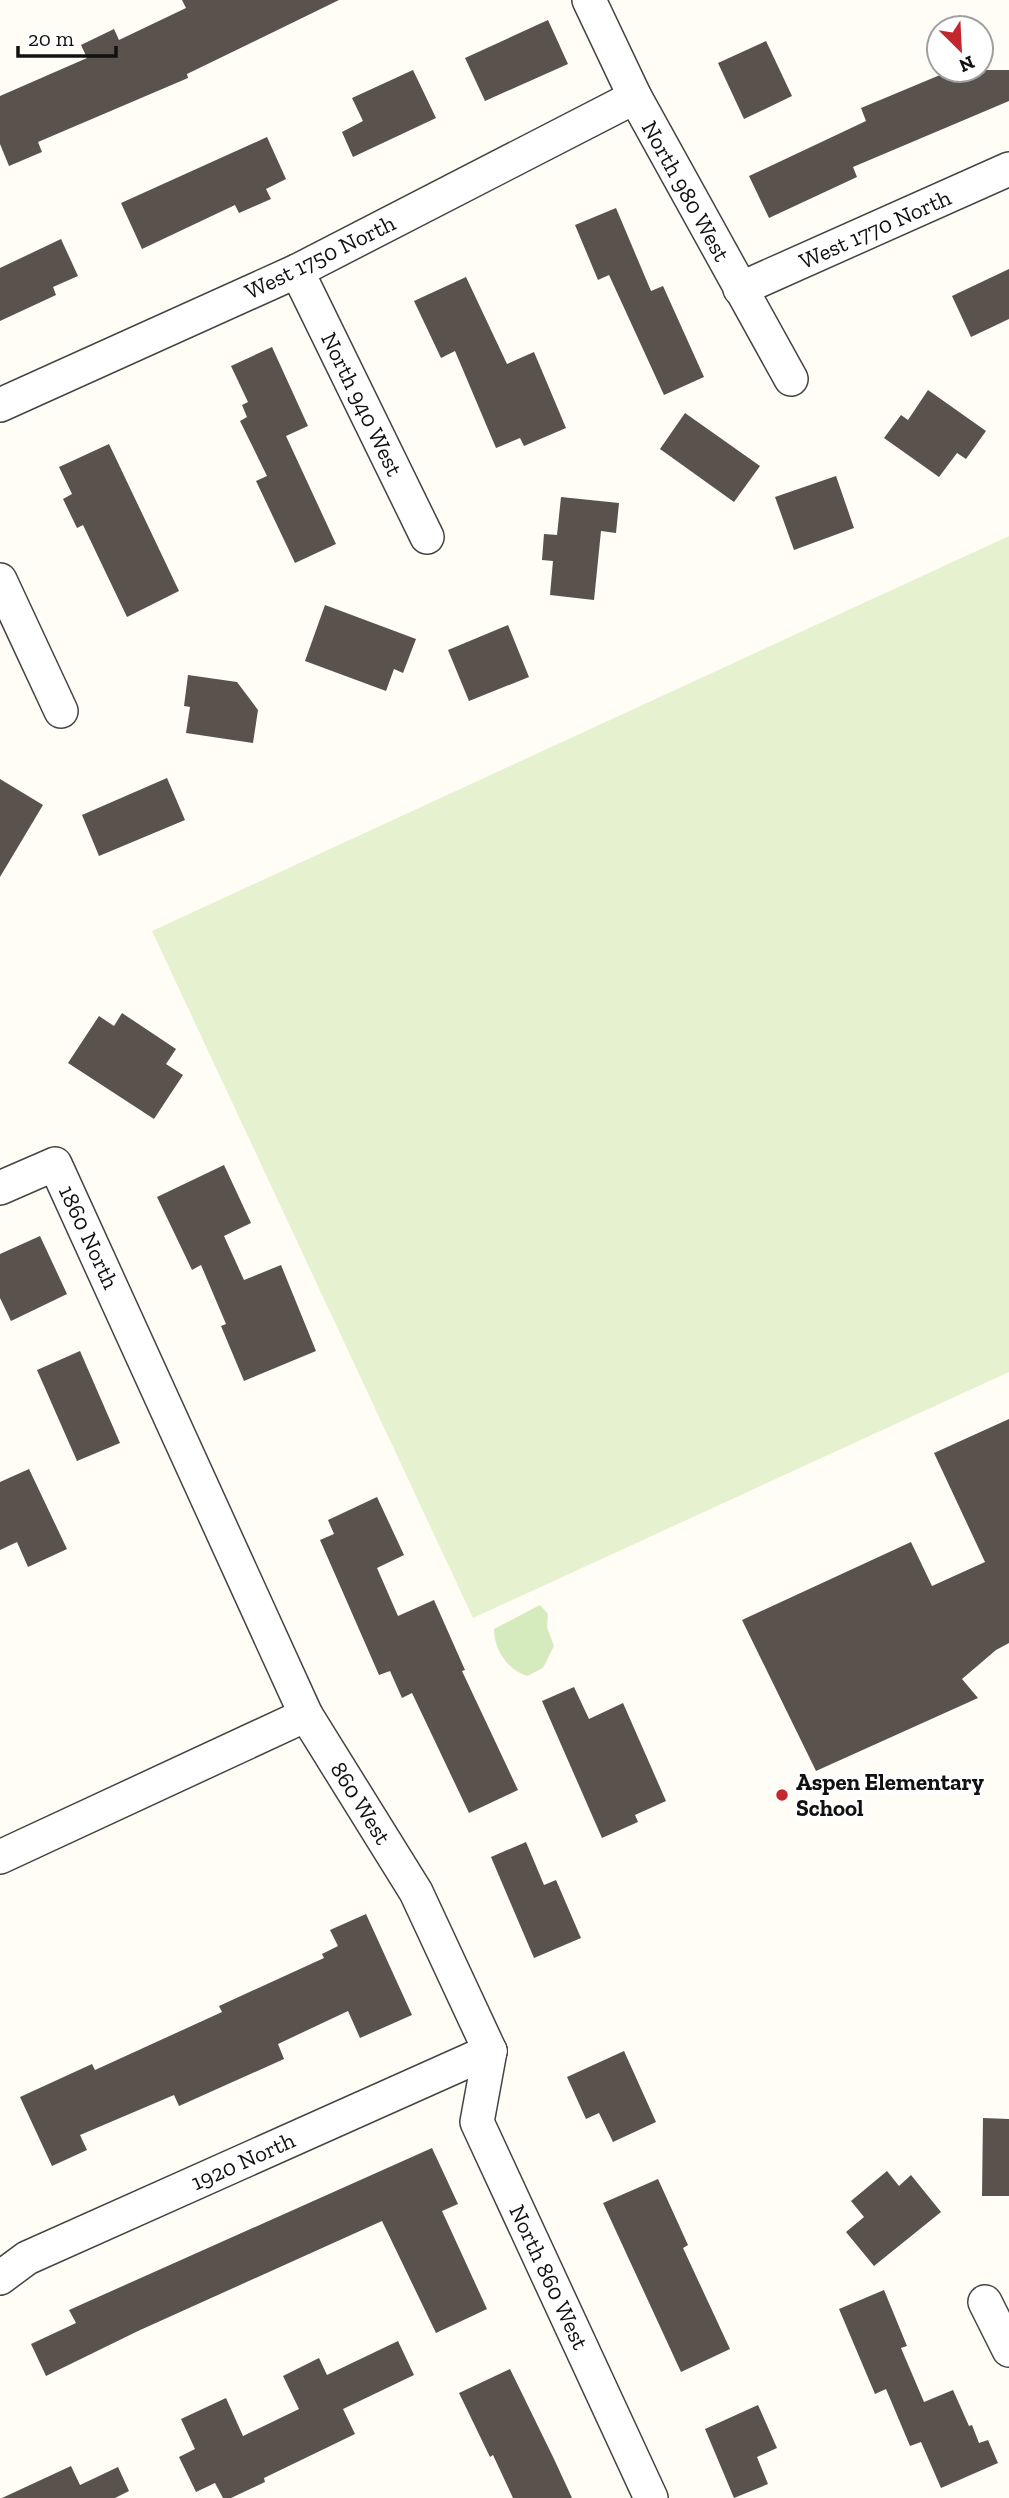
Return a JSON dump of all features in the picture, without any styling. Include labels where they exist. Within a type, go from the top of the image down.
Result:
[{"type":"street","name":"North 980 West","points":[[589,0],[635,97],[790,379]]},
{"type":"street","name":"West 1750 North","points":[[0,404],[297,271],[635,97]]},
{"type":"street","name":"West 1770 North","points":[[740,289],[1009,169]]},
{"type":"street","name":"North 940 West","points":[[297,271],[427,537]]},
{"type":"street","points":[[0,580],[61,711]]},
{"type":"street","name":"1860 North","points":[[0,1188],[55,1164],[130,1325]]},
{"type":"street","name":"860 West","points":[[130,1325],[306,1715],[416,1892],[490,2051]]},
{"type":"street","points":[[0,1857],[306,1715]]},
{"type":"street","name":"1920 North","points":[[0,2278],[27,2258],[490,2051]]},
{"type":"street","name":"North 860 West","points":[[490,2051],[477,2122],[651,2498]]},
{"type":"street","points":[[985,2302],[1009,2350]]},
{"type":"green space","points":[[1009,536],[1009,1372],[473,1618],[152,931]]},
{"type":"green space","points":[[540,1605],[548,1614],[547,1627],[554,1646],[543,1668],[527,1676],[514,1669],[503,1658],[496,1644],[494,1629]]},
{"type":"building","points":[[182,0],[339,0],[187,74],[188,78],[38,142],[42,152],[9,166],[0,144],[0,96],[87,58],[81,45],[114,29],[119,40],[186,8]]},
{"type":"building","points":[[548,20],[568,64],[485,101],[465,58]]},
{"type":"building","points":[[766,41],[792,96],[744,119],[718,63]]},
{"type":"building","points":[[413,70],[436,118],[353,157],[342,132],[363,121],[352,98]]},
{"type":"building","points":[[995,70],[1009,70],[1009,101],[853,167],[857,177],[769,218],[749,176],[866,121],[861,108],[925,81],[925,84],[995,84]]},
{"type":"building","points":[[267,137],[286,179],[266,189],[271,199],[239,213],[235,205],[142,249],[121,203]]},
{"type":"building","points":[[616,208],[651,291],[663,286],[704,377],[664,395],[609,275],[598,280],[575,225]]},
{"type":"building","points":[[61,239],[78,276],[53,287],[56,295],[0,321],[0,268]]},
{"type":"building","points":[[1009,269],[1009,319],[971,337],[952,296]]},
{"type":"building","points":[[466,277],[507,364],[534,352],[566,428],[524,446],[520,438],[496,448],[455,351],[441,358],[414,301]]},
{"type":"building","points":[[272,347],[308,426],[286,436],[336,544],[295,563],[256,481],[267,476],[240,421],[247,417],[242,405],[248,402],[231,366]]},
{"type":"building","points":[[928,390],[986,431],[966,459],[957,453],[939,477],[884,438],[901,415],[908,420]]},
{"type":"building","points":[[685,413],[760,466],[734,502],[660,449]]},
{"type":"building","points":[[109,444],[179,591],[127,617],[83,525],[77,528],[63,499],[72,494],[59,467]]},
{"type":"building","points":[[836,476],[854,528],[794,550],[775,497]]},
{"type":"building","points":[[561,497],[619,503],[616,533],[601,531],[594,600],[550,595],[553,561],[542,560],[544,534],[557,535]]},
{"type":"building","points":[[325,605],[416,639],[403,673],[394,669],[386,691],[305,661]]},
{"type":"building","points":[[508,625],[529,677],[469,701],[448,650]]},
{"type":"building","points":[[188,675],[237,682],[258,710],[253,743],[186,733],[190,707],[184,706]]},
{"type":"building","points":[[167,778],[185,820],[99,856],[82,815]]},
{"type":"building","points":[[0,779],[43,805],[0,877]]},
{"type":"building","points":[[122,1013],[176,1049],[166,1064],[183,1075],[154,1119],[68,1063],[99,1016],[114,1026]]},
{"type":"building","points":[[224,1165],[251,1223],[224,1236],[244,1280],[281,1265],[316,1351],[244,1381],[221,1326],[226,1324],[201,1265],[192,1270],[157,1197]]},
{"type":"building","points":[[40,1236],[67,1294],[11,1321],[0,1298],[0,1254]]},
{"type":"building","points":[[80,1351],[120,1443],[77,1461],[37,1370]]},
{"type":"building","points":[[1009,1419],[1009,1643],[996,1650],[962,1679],[978,1698],[816,1771],[742,1620],[911,1542],[932,1586],[985,1562],[934,1453]]},
{"type":"building","points":[[29,1469],[67,1549],[28,1567],[17,1542],[0,1550],[0,1482]]},
{"type":"building","points":[[377,1497],[404,1555],[377,1568],[398,1616],[434,1600],[465,1670],[462,1671],[518,1790],[469,1813],[412,1693],[402,1698],[390,1671],[379,1675],[320,1540],[334,1534],[328,1520]]},
{"type":"building","points":[[574,1687],[589,1719],[623,1703],[666,1801],[635,1815],[638,1822],[602,1838],[542,1701]]},
{"type":"building","points":[[526,1842],[544,1885],[556,1880],[581,1938],[534,1958],[491,1857]]},
{"type":"building","points":[[366,1914],[412,2015],[360,2038],[348,2011],[278,2044],[284,2059],[179,2106],[174,2095],[80,2135],[87,2150],[52,2166],[20,2097],[92,2064],[95,2070],[222,2012],[219,2006],[324,1958],[322,1954],[338,1946],[330,1930]]},
{"type":"building","points":[[624,2051],[656,2122],[613,2142],[599,2113],[586,2119],[567,2077]]},
{"type":"building","points":[[983,2118],[1009,2119],[1009,2196],[982,2196]]},
{"type":"building","points":[[432,2148],[458,2204],[442,2211],[487,2309],[436,2333],[382,2221],[138,2331],[46,2376],[31,2344],[76,2323],[69,2310]]},
{"type":"building","points":[[887,2171],[899,2186],[911,2175],[941,2212],[874,2266],[846,2232],[864,2217],[851,2201]]},
{"type":"building","points":[[658,2179],[688,2245],[683,2248],[730,2349],[681,2372],[603,2203]]},
{"type":"building","points":[[884,2290],[907,2346],[901,2348],[924,2402],[953,2390],[979,2443],[988,2440],[998,2463],[941,2488],[921,2442],[910,2446],[886,2389],[875,2394],[839,2309]]},
{"type":"building","points":[[398,2341],[414,2375],[343,2409],[355,2434],[264,2478],[265,2482],[231,2498],[223,2498],[215,2483],[196,2492],[179,2457],[195,2449],[181,2419],[226,2398],[243,2436],[299,2409],[283,2376],[319,2358],[327,2375]]},
{"type":"building","points":[[510,2369],[572,2498],[513,2498],[459,2393]]},
{"type":"building","points":[[758,2405],[777,2448],[757,2457],[768,2484],[734,2498],[705,2429]]},
{"type":"building","points":[[71,2466],[80,2485],[118,2467],[129,2491],[115,2498],[2,2498]]},
{"type":"place","name":"Aspen Elementary School","points":[[782,1795]]}]
